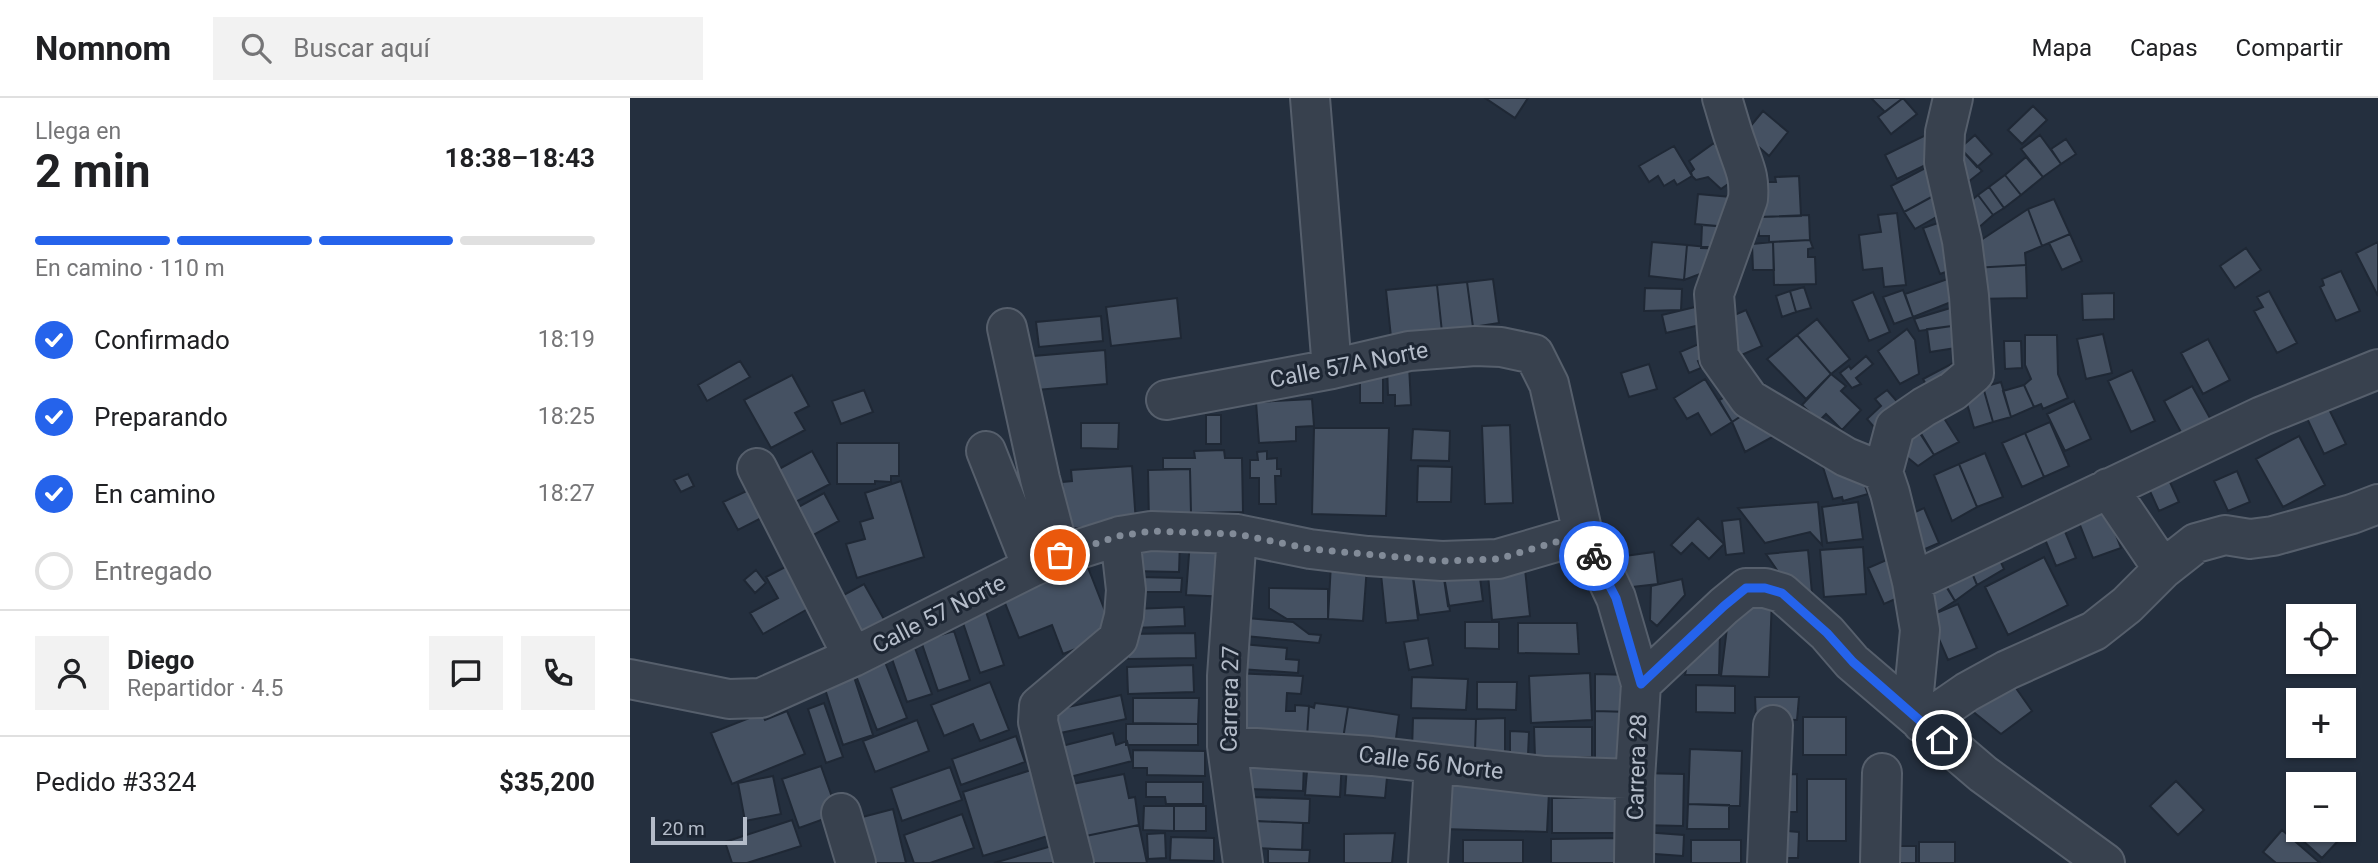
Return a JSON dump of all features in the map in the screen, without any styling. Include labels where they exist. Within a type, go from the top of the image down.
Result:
[{"type":"street","points":[[1310,98],[1332,369]]},
{"type":"street","points":[[1723,98],[1736,144],[1748,173],[1749,187],[1748,199],[1714,294],[1719,358],[1749,399],[1846,457],[1883,472]]},
{"type":"street","points":[[1917,718],[1920,630],[1912,582],[1883,472],[1895,427],[1953,391],[1974,373],[1964,255],[1944,162],[1945,132],[1953,98]]},
{"type":"street","points":[[1007,328],[1040,479],[1046,561]]},
{"type":"street","name":"Calle 57A Norte","points":[[1166,400],[1332,369],[1409,351],[1475,346],[1501,347],[1534,354]]},
{"type":"street","name":"Carrera 28","points":[[1534,354],[1549,384],[1583,534],[1616,598],[1641,684],[1635,779],[1634,863]]},
{"type":"street","points":[[1912,582],[2262,416],[2378,369]]},
{"type":"street","points":[[986,451],[1046,561]]},
{"type":"street","points":[[757,468],[852,657]]},
{"type":"street","points":[[2108,488],[2163,569]]},
{"type":"street","points":[[1917,718],[2007,670],[2094,631],[2196,543],[2225,535],[2250,539],[2273,536],[2378,504]]},
{"type":"street","name":"Calle 57 Norte","points":[[630,679],[729,699],[761,698],[852,657],[1046,561],[1119,536],[1151,531],[1237,534],[1322,550],[1442,561],[1498,559],[1583,534]]},
{"type":"street","name":"Carrera 27","points":[[1237,534],[1227,676],[1227,746],[1243,863]]},
{"type":"street","points":[[1074,863],[1038,722],[1039,706],[1118,639],[1124,616],[1126,590],[1119,536]]},
{"type":"street","points":[[1641,684],[1746,588],[1765,588],[1782,593],[1827,633],[1853,662],[1983,774],[2105,863]]},
{"type":"street","points":[[1767,863],[1773,726]]},
{"type":"street","name":"Calle 56 Norte","points":[[1227,746],[1326,751],[1545,776],[1635,779]]},
{"type":"street","points":[[1428,863],[1434,764]]},
{"type":"street","points":[[1880,863],[1882,773]]},
{"type":"street","points":[[841,813],[856,863]]},
{"type":"building","points":[[1485,98],[1528,98],[1515,118]]},
{"type":"building","points":[[1871,98],[1903,98],[1885,112]]},
{"type":"building","points":[[1903,98],[1917,114],[1891,134],[1878,117]]},
{"type":"building","points":[[2033,106],[2047,120],[2022,144],[2008,130]]},
{"type":"building","points":[[1763,111],[1788,132],[1769,156],[1744,134]]},
{"type":"building","points":[[1932,132],[1944,156],[1897,179],[1885,155]]},
{"type":"building","points":[[1975,135],[1992,154],[1977,167],[1960,148]]},
{"type":"building","points":[[2040,135],[2061,164],[2043,177],[2021,149]]},
{"type":"building","points":[[2066,139],[2076,154],[2061,164],[2051,149]]},
{"type":"building","points":[[1714,143],[1738,177],[1721,189],[1708,177],[1696,180],[1692,176],[1694,169],[1689,161]]},
{"type":"building","points":[[1674,146],[1692,176],[1677,185],[1674,180],[1664,186],[1658,176],[1649,182],[1639,166]]},
{"type":"building","points":[[1960,148],[1982,171],[1958,190]]},
{"type":"building","points":[[2026,157],[2043,177],[2021,195],[2005,175]]},
{"type":"building","points":[[1931,165],[1937,194],[1904,212],[1891,186]]},
{"type":"building","points":[[2005,175],[2021,195],[2004,208],[1989,187]]},
{"type":"building","points":[[1799,176],[1801,216],[1758,217],[1757,182],[1776,182],[1775,177]]},
{"type":"building","points":[[1989,187],[2004,208],[1993,215],[1978,195]]},
{"type":"building","points":[[1698,194],[1731,197],[1729,227],[1695,224]]},
{"type":"building","points":[[1937,194],[1947,211],[1915,229],[1904,212]]},
{"type":"building","points":[[1978,195],[1993,215],[1968,237],[1960,210]]},
{"type":"building","points":[[2054,199],[2070,234],[2042,246],[2028,209]]},
{"type":"building","points":[[2028,209],[2042,246],[2025,253],[2026,265],[1973,268],[1972,246]]},
{"type":"building","points":[[1897,213],[1906,285],[1884,287],[1882,268],[1863,270],[1859,235],[1881,232],[1878,215]]},
{"type":"building","points":[[1809,215],[1810,240],[1769,242],[1769,236],[1759,236],[1758,217]]},
{"type":"building","points":[[1947,220],[1963,266],[1940,274],[1923,228]]},
{"type":"building","points":[[1702,225],[1729,227],[1728,249],[1701,248]]},
{"type":"building","points":[[2070,234],[2082,261],[2062,270],[2049,243]]},
{"type":"building","points":[[1810,240],[1813,248],[1808,249],[1808,257],[1815,257],[1816,284],[1774,285],[1773,242]]},
{"type":"building","points":[[1652,242],[1687,245],[1684,280],[1649,276]]},
{"type":"building","points":[[1773,242],[1774,270],[1753,270],[1752,244]]},
{"type":"building","points":[[2378,242],[2378,296],[2356,253]]},
{"type":"building","points":[[1687,245],[1728,249],[1719,267],[1684,280]]},
{"type":"building","points":[[2246,248],[2261,270],[2235,288],[2220,266]]},
{"type":"building","points":[[2026,265],[2027,298],[1975,299],[1973,268]]},
{"type":"building","points":[[2341,271],[2360,311],[2336,321],[2320,287],[2324,285],[2322,279]]},
{"type":"building","points":[[1956,276],[1964,297],[1913,317],[1905,294]]},
{"type":"building","points":[[1493,279],[1499,323],[1473,327],[1467,282]]},
{"type":"building","points":[[1467,282],[1473,327],[1442,332],[1437,285]]},
{"type":"building","points":[[1437,285],[1442,332],[1391,337],[1386,290]]},
{"type":"building","points":[[1804,287],[1811,308],[1796,312],[1790,291]]},
{"type":"building","points":[[1645,288],[1682,289],[1681,310],[1644,311]]},
{"type":"building","points":[[1903,290],[1913,317],[1894,324],[1883,297]]},
{"type":"building","points":[[1790,291],[1796,312],[1782,317],[1776,296]]},
{"type":"building","points":[[2269,291],[2297,343],[2277,353],[2254,311],[2263,307],[2257,297]]},
{"type":"building","points":[[1873,292],[1890,332],[1869,341],[1852,301]]},
{"type":"building","points":[[2114,293],[2114,319],[2083,320],[2082,294]]},
{"type":"building","points":[[1177,298],[1181,338],[1111,346],[1106,307]]},
{"type":"building","points":[[1957,306],[1959,325],[1919,331],[1914,319]]},
{"type":"building","points":[[1695,307],[1700,325],[1666,333],[1662,315]]},
{"type":"building","points":[[1746,310],[1762,346],[1728,361],[1725,319]]},
{"type":"building","points":[[1101,316],[1103,341],[1039,347],[1036,322]]},
{"type":"building","points":[[1817,319],[1850,359],[1831,374],[1797,335]]},
{"type":"building","points":[[1959,325],[1962,347],[1930,352],[1927,329]]},
{"type":"building","points":[[1907,329],[1915,340],[1919,374],[1900,384],[1878,351]]},
{"type":"building","points":[[2103,334],[2112,373],[2086,379],[2077,339]]},
{"type":"building","points":[[1797,335],[1831,374],[1806,399],[1767,359]]},
{"type":"building","points":[[2025,335],[2057,335],[2058,374],[2068,398],[2043,409],[2041,404],[2034,407],[2024,385],[2031,379],[2025,365]]},
{"type":"building","points":[[2208,339],[2230,380],[2203,394],[2181,353]]},
{"type":"building","points":[[2004,341],[2021,341],[2022,368],[2005,369]]},
{"type":"building","points":[[1701,343],[1707,357],[1698,361],[1701,368],[1689,373],[1680,352]]},
{"type":"building","points":[[1105,350],[1107,384],[1036,390],[1033,356]]},
{"type":"building","points":[[1866,356],[1873,364],[1856,378],[1861,384],[1852,388],[1840,373],[1849,366],[1851,369]]},
{"type":"building","points":[[740,361],[750,377],[707,401],[698,385]]},
{"type":"building","points":[[1953,363],[1963,382],[1933,398],[1923,379]]},
{"type":"building","points":[[1649,364],[1657,389],[1629,397],[1621,373]]},
{"type":"building","points":[[1387,365],[1409,365],[1411,405],[1395,406],[1395,395],[1388,395]]},
{"type":"building","points":[[2132,370],[2155,421],[2131,432],[2108,381]]},
{"type":"building","points":[[1360,373],[1383,374],[1383,403],[1360,403]]},
{"type":"building","points":[[1831,374],[1846,386],[1841,391],[1861,410],[1842,430],[1826,414],[1819,421],[1802,405]]},
{"type":"building","points":[[792,375],[809,406],[795,413],[805,430],[771,448],[744,400]]},
{"type":"building","points":[[1705,379],[1732,422],[1711,435],[1698,413],[1687,419],[1674,398]]},
{"type":"building","points":[[2001,382],[2011,417],[1993,422],[1983,387]]},
{"type":"building","points":[[2024,385],[2034,407],[2011,417],[2003,391]]},
{"type":"building","points":[[2192,386],[2215,427],[2187,443],[2164,401]]},
{"type":"building","points":[[1983,387],[1993,422],[1974,428],[1964,393]]},
{"type":"building","points":[[864,390],[873,412],[841,424],[832,401]]},
{"type":"building","points":[[1887,390],[1901,406],[1880,434],[1867,419],[1881,406],[1875,399]]},
{"type":"building","points":[[1735,392],[1750,410],[1732,422],[1719,400]]},
{"type":"building","points":[[1312,399],[1314,426],[1296,427],[1296,441],[1259,443],[1256,402]]},
{"type":"building","points":[[2074,401],[2091,439],[2065,451],[2047,414]]},
{"type":"building","points":[[2325,401],[2346,444],[2324,454],[2304,412]]},
{"type":"building","points":[[1937,407],[1959,442],[1934,455],[1914,422]]},
{"type":"building","points":[[1750,410],[1776,435],[1745,452],[1732,422]]},
{"type":"building","points":[[1206,415],[1221,415],[1221,444],[1206,444]]},
{"type":"building","points":[[1910,418],[1934,455],[1918,466],[1897,449]]},
{"type":"building","points":[[2050,422],[2069,466],[2044,477],[2025,433]]},
{"type":"building","points":[[1081,423],[1119,423],[1118,449],[1081,448]]},
{"type":"building","points":[[1510,425],[1513,503],[1485,504],[1482,426]]},
{"type":"building","points":[[1314,428],[1389,428],[1386,516],[1312,514]]},
{"type":"building","points":[[1413,429],[1450,431],[1449,461],[1411,460]]},
{"type":"building","points":[[2025,433],[2044,477],[2022,487],[2002,443]]},
{"type":"building","points":[[2299,436],[2325,485],[2283,507],[2256,459]]},
{"type":"building","points":[[837,443],[899,443],[899,476],[891,476],[891,482],[837,484]]},
{"type":"building","points":[[1224,450],[1225,458],[1242,458],[1243,512],[1191,513],[1190,469],[1163,469],[1163,458],[1195,458],[1194,451]]},
{"type":"building","points":[[812,451],[830,484],[786,507],[768,475]]},
{"type":"building","points":[[1267,451],[1267,459],[1277,458],[1277,469],[1281,469],[1281,476],[1275,476],[1276,504],[1259,504],[1259,478],[1250,478],[1250,460],[1258,460],[1257,452]]},
{"type":"building","points":[[1985,453],[2003,497],[1977,507],[1959,464]]},
{"type":"building","points":[[1822,464],[1857,464],[1868,494],[1843,501],[1842,497],[1833,499]]},
{"type":"building","points":[[1959,464],[1977,507],[1952,521],[1934,475]]},
{"type":"building","points":[[1132,466],[1136,523],[1066,529],[1062,482],[1072,481],[1071,470]]},
{"type":"building","points":[[1418,466],[1452,467],[1451,502],[1417,502]]},
{"type":"building","points":[[1190,469],[1191,513],[1149,522],[1148,470]]},
{"type":"building","points":[[2237,471],[2250,502],[2228,511],[2214,481]]},
{"type":"building","points":[[688,474],[694,486],[681,492],[674,480]]},
{"type":"building","points":[[2169,480],[2179,502],[2159,511],[2149,489]]},
{"type":"building","points":[[901,481],[924,557],[857,578],[846,544],[865,539],[860,522],[873,518],[865,493]]},
{"type":"building","points":[[753,488],[767,515],[738,530],[723,502]]},
{"type":"building","points":[[824,493],[839,521],[808,538],[793,510]]},
{"type":"building","points":[[1818,502],[1822,545],[1810,532],[1765,543],[1738,508]]},
{"type":"building","points":[[1858,502],[1863,539],[1827,543],[1822,507]]},
{"type":"building","points":[[2104,504],[2121,548],[2093,558],[2076,515]]},
{"type":"building","points":[[1924,508],[1939,543],[1916,553],[1902,518]]},
{"type":"building","points":[[2059,517],[2076,558],[2056,566],[2039,525]]},
{"type":"building","points":[[1698,518],[1724,544],[1709,559],[1692,543],[1681,554],[1671,545]]},
{"type":"building","points":[[1740,519],[1744,553],[1726,555],[1722,521]]},
{"type":"building","points":[[1131,540],[1180,541],[1179,572],[1130,571]]},
{"type":"building","points":[[1190,541],[1234,544],[1230,597],[1186,595]]},
{"type":"building","points":[[1863,547],[1866,594],[1824,597],[1820,550]]},
{"type":"building","points":[[1995,549],[2004,569],[1977,585],[1967,561]]},
{"type":"building","points":[[1808,550],[1812,593],[1794,595],[1766,554]]},
{"type":"building","points":[[1654,552],[1658,584],[1615,589],[1610,558]]},
{"type":"building","points":[[2044,557],[2068,605],[2008,635],[1985,587]]},
{"type":"building","points":[[1891,558],[1907,594],[1884,604],[1868,568]]},
{"type":"building","points":[[1524,560],[1530,616],[1492,620],[1487,563]]},
{"type":"building","points":[[1967,561],[1977,585],[1955,601],[1939,575]]},
{"type":"building","points":[[1478,562],[1483,601],[1448,606],[1442,565]]},
{"type":"building","points":[[1331,563],[1367,566],[1363,621],[1328,619]]},
{"type":"building","points":[[789,565],[813,606],[763,634],[750,613],[778,598],[766,577]]},
{"type":"building","points":[[1087,565],[1114,634],[1063,654],[1052,625],[1019,638],[1001,593]]},
{"type":"building","points":[[1442,565],[1450,611],[1419,615],[1412,570]]},
{"type":"building","points":[[756,570],[766,583],[755,593],[744,580]]},
{"type":"building","points":[[1412,570],[1418,620],[1386,623],[1381,574]]},
{"type":"building","points":[[1938,572],[1955,601],[1937,612],[1919,581]]},
{"type":"building","points":[[1139,577],[1182,578],[1181,592],[1139,592]]},
{"type":"building","points":[[1682,579],[1685,595],[1657,626],[1650,620],[1651,586]]},
{"type":"building","points":[[864,584],[885,621],[859,635],[838,598]]},
{"type":"building","points":[[1269,588],[1328,589],[1328,619],[1287,619],[1269,608]]},
{"type":"building","points":[[1772,598],[1769,677],[1721,676],[1730,604]]},
{"type":"building","points":[[1958,604],[1977,648],[1948,660],[1929,616]]},
{"type":"building","points":[[1184,607],[1185,626],[1133,628],[1133,609]]},
{"type":"building","points":[[985,609],[1004,665],[980,673],[961,617]]},
{"type":"building","points":[[1236,617],[1293,622],[1309,634],[1321,635],[1319,643],[1234,635]]},
{"type":"building","points":[[1465,622],[1499,622],[1499,649],[1465,648]]},
{"type":"building","points":[[1518,623],[1577,623],[1579,654],[1518,653]]},
{"type":"building","points":[[954,631],[970,680],[938,691],[921,641]]},
{"type":"building","points":[[1720,632],[1719,675],[1685,675],[1692,637]]},
{"type":"building","points":[[1195,633],[1196,658],[1128,659],[1127,634]]},
{"type":"building","points":[[1428,638],[1433,665],[1409,670],[1404,642]]},
{"type":"building","points":[[1242,644],[1287,648],[1286,659],[1299,660],[1298,673],[1240,669]]},
{"type":"building","points":[[915,648],[932,694],[907,702],[891,656]]},
{"type":"building","points":[[883,657],[907,718],[877,730],[853,668]]},
{"type":"building","points":[[1193,665],[1194,692],[1128,694],[1127,667]]},
{"type":"building","points":[[1233,673],[1303,676],[1301,694],[1287,693],[1286,711],[1295,711],[1295,705],[1309,706],[1307,737],[1233,735]]},
{"type":"building","points":[[1590,673],[1592,720],[1531,723],[1529,676]]},
{"type":"building","points":[[1595,674],[1631,675],[1630,712],[1595,711]]},
{"type":"building","points":[[854,677],[873,735],[843,745],[824,686]]},
{"type":"building","points":[[1412,677],[1468,679],[1466,710],[1411,708]]},
{"type":"building","points":[[2011,681],[2032,711],[2001,734],[1971,710]]},
{"type":"building","points":[[990,682],[1009,730],[980,741],[973,724],[944,736],[931,705]]},
{"type":"building","points":[[1477,682],[1517,682],[1516,710],[1477,709]]},
{"type":"building","points":[[1696,685],[1735,686],[1735,713],[1696,712]]},
{"type":"building","points":[[1121,695],[1126,719],[1051,735],[1046,712]]},
{"type":"building","points":[[1755,697],[1799,697],[1797,720],[1756,719]]},
{"type":"building","points":[[1133,698],[1199,698],[1198,724],[1133,723]]},
{"type":"building","points":[[824,703],[843,757],[826,763],[808,709]]},
{"type":"building","points":[[1315,703],[1348,707],[1343,739],[1307,737],[1309,706],[1314,708]]},
{"type":"building","points":[[1348,707],[1399,715],[1395,746],[1343,739]]},
{"type":"building","points":[[787,711],[805,754],[732,784],[711,733],[762,713],[765,720]]},
{"type":"building","points":[[1595,711],[1630,712],[1630,762],[1595,763]]},
{"type":"building","points":[[1803,717],[1846,717],[1846,755],[1803,755]]},
{"type":"building","points":[[1413,718],[1476,719],[1475,752],[1412,750]]},
{"type":"building","points":[[1505,718],[1505,754],[1475,752],[1476,719]]},
{"type":"building","points":[[917,720],[929,751],[875,772],[863,741]]},
{"type":"building","points":[[1126,724],[1198,724],[1198,745],[1126,745]]},
{"type":"building","points":[[1534,727],[1592,727],[1592,757],[1535,758]]},
{"type":"building","points":[[1510,731],[1529,732],[1528,755],[1510,754]]},
{"type":"building","points":[[1113,733],[1116,745],[1127,741],[1132,761],[1062,779],[1054,748]]},
{"type":"building","points":[[1016,736],[1025,762],[961,785],[952,759]]},
{"type":"building","points":[[1690,749],[1742,751],[1740,806],[1688,804]]},
{"type":"building","points":[[1133,750],[1205,751],[1205,776],[1147,775],[1147,768],[1133,768]]},
{"type":"building","points":[[1308,759],[1342,761],[1340,797],[1305,795]]},
{"type":"building","points":[[1249,761],[1304,763],[1303,791],[1248,789]]},
{"type":"building","points":[[1347,764],[1388,767],[1385,798],[1345,795]]},
{"type":"building","points":[[821,766],[838,814],[799,828],[782,779]]},
{"type":"building","points":[[950,767],[962,800],[902,821],[891,788]]},
{"type":"building","points":[[1031,770],[1051,835],[983,856],[963,792]]},
{"type":"building","points":[[1640,773],[1684,774],[1683,826],[1639,825]]},
{"type":"building","points":[[1124,774],[1129,798],[1135,797],[1139,825],[1076,838],[1062,786]]},
{"type":"building","points":[[1797,774],[1797,812],[1778,812],[1781,775]]},
{"type":"building","points":[[773,776],[781,814],[745,821],[738,783]]},
{"type":"building","points":[[1807,779],[1846,779],[1846,841],[1807,841]]},
{"type":"building","points":[[2176,781],[2204,810],[2178,835],[2150,806]]},
{"type":"building","points":[[1146,782],[1203,782],[1203,804],[1166,804],[1165,797],[1146,797]]},
{"type":"building","points":[[1444,782],[1549,792],[1547,832],[1443,829]]},
{"type":"building","points":[[1253,797],[1310,799],[1309,823],[1252,821]]},
{"type":"building","points":[[1615,797],[1616,833],[1552,833],[1552,798]]},
{"type":"building","points":[[1688,804],[1729,805],[1729,829],[1687,829]]},
{"type":"building","points":[[1144,806],[1174,806],[1174,831],[1143,830]]},
{"type":"building","points":[[1174,806],[1206,806],[1206,831],[1174,831]]},
{"type":"building","points":[[893,809],[906,863],[862,863],[851,820]]},
{"type":"building","points":[[962,814],[974,848],[930,863],[914,863],[904,835]]},
{"type":"building","points":[[792,820],[801,846],[747,863],[732,863],[725,842]]},
{"type":"building","points":[[1257,821],[1303,823],[1302,850],[1255,848]]},
{"type":"building","points":[[1139,825],[1147,863],[1081,863],[1076,838]]},
{"type":"building","points":[[1774,830],[1799,832],[1798,858],[1773,858]]},
{"type":"building","points":[[2282,830],[2286,833],[2286,842],[2296,842],[2320,863],[2276,863],[2263,852]]},
{"type":"building","points":[[1643,832],[1684,835],[1683,856],[1641,853]]},
{"type":"building","points":[[1165,833],[1166,858],[1148,859],[1147,834]]},
{"type":"building","points":[[1395,833],[1392,863],[1344,863],[1344,834]]},
{"type":"building","points":[[1171,837],[1214,838],[1214,861],[1170,860]]},
{"type":"building","points":[[1621,838],[1622,863],[1551,863],[1551,839]]},
{"type":"building","points":[[1463,840],[1523,840],[1523,863],[1463,863]]},
{"type":"building","points":[[1691,840],[1741,840],[1741,863],[1691,863]]},
{"type":"building","points":[[1919,842],[1955,842],[1955,863],[1919,863]]},
{"type":"building","points":[[2304,842],[2337,842],[2322,858]]},
{"type":"building","points":[[1055,845],[1061,863],[994,863]]},
{"type":"building","points":[[1882,846],[1916,846],[1916,863],[1882,863]]},
{"type":"building","points":[[1268,849],[1310,850],[1309,863],[1268,863]]},
{"type":"way so far","points":[[1060,555],[1119,536],[1151,531],[1237,534],[1310,549],[1442,561],[1498,559],[1583,534],[1594,556]]},
{"type":"route","points":[[1594,556],[1616,598],[1641,684],[1746,588],[1765,588],[1782,593],[1827,633],[1853,662],[1942,740]]}]
